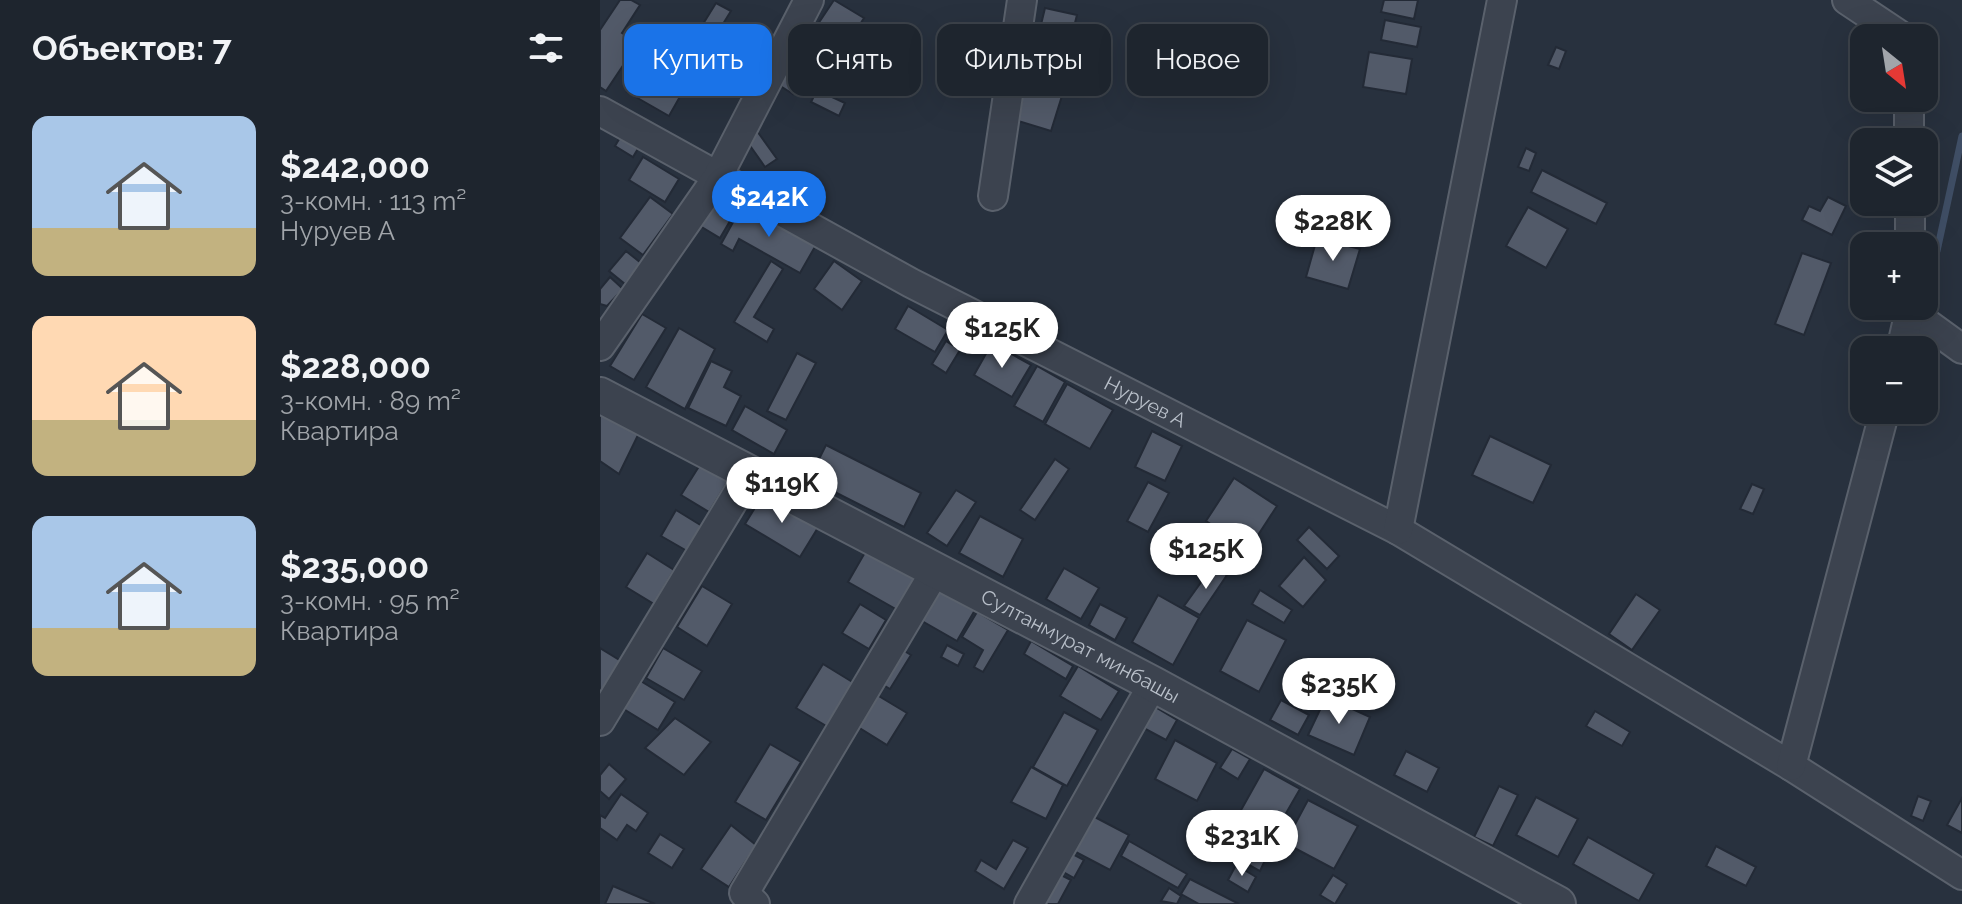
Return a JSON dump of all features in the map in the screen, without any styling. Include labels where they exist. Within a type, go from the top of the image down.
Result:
[{"type":"street","points":[[600,346],[717,178],[809,0]]},
{"type":"street","points":[[993,196],[1022,0]]},
{"type":"street","points":[[1398,530],[1502,0]]},
{"type":"street","points":[[1847,0],[1883,24]]},
{"type":"street","name":"Нуруев А","points":[[600,111],[911,283],[1398,530],[1791,766],[1962,875]]},
{"type":"street","points":[[1925,320],[1962,349]]},
{"type":"street","name":"Султанмурат минбашы","points":[[600,395],[1153,684],[1558,904]]},
{"type":"street","points":[[1791,766],[1881,424]]},
{"type":"street","points":[[600,721],[750,473]]},
{"type":"street","points":[[755,904],[744,893],[936,570]]},
{"type":"street","points":[[1029,904],[1153,684]]},
{"type":"building","points":[[620,0],[631,0],[640,5],[628,24],[624,24],[624,64],[606,91],[600,87],[600,30]]},
{"type":"building","points":[[834,0],[864,18],[860,24],[818,24]]},
{"type":"building","points":[[1384,0],[1418,0],[1414,19],[1381,12]]},
{"type":"building","points":[[716,3],[731,11],[723,24],[703,24]]},
{"type":"building","points":[[1045,8],[1077,15],[1075,24],[1041,24]]},
{"type":"building","points":[[1385,20],[1421,27],[1417,47],[1381,40]]},
{"type":"building","points":[[1556,47],[1566,51],[1559,69],[1548,65]]},
{"type":"building","points":[[1369,52],[1412,59],[1406,94],[1363,87]]},
{"type":"building","points":[[788,59],[788,91],[774,82]]},
{"type":"building","points":[[634,96],[680,96],[669,116]]},
{"type":"building","points":[[814,96],[830,96],[845,103],[839,116],[811,102]]},
{"type":"building","points":[[1019,96],[1062,96],[1051,131],[1012,119]]},
{"type":"building","points":[[757,131],[777,159],[765,167],[746,140]]},
{"type":"building","points":[[621,136],[639,147],[633,157],[615,146]]},
{"type":"building","points":[[1526,148],[1536,153],[1529,171],[1518,167]]},
{"type":"building","points":[[643,157],[679,179],[665,202],[629,180]]},
{"type":"building","points":[[1542,170],[1607,203],[1596,224],[1531,192]]},
{"type":"building","points":[[719,184],[743,199],[720,238],[695,223]]},
{"type":"building","points":[[650,197],[673,214],[643,255],[620,238]]},
{"type":"building","points":[[1828,197],[1846,206],[1832,235],[1802,220],[1809,206],[1820,211]]},
{"type":"building","points":[[743,204],[816,245],[800,273],[739,239],[733,251],[721,244]]},
{"type":"building","points":[[1528,207],[1568,229],[1546,268],[1506,246]]},
{"type":"building","points":[[1317,238],[1360,249],[1348,289],[1306,277]]},
{"type":"building","points":[[626,251],[641,263],[625,284],[609,271]]},
{"type":"building","points":[[1802,253],[1831,263],[1804,335],[1775,324]]},
{"type":"building","points":[[771,261],[783,269],[754,317],[774,329],[767,342],[734,322]]},
{"type":"building","points":[[834,261],[862,281],[842,310],[814,289]]},
{"type":"building","points":[[610,277],[623,289],[607,306],[600,304],[600,289]]},
{"type":"building","points":[[908,306],[948,330],[935,352],[895,329]]},
{"type":"building","points":[[642,314],[666,328],[634,380],[610,366]]},
{"type":"building","points":[[953,326],[975,339],[969,349],[948,337]]},
{"type":"building","points":[[679,328],[715,349],[685,409],[646,387]]},
{"type":"building","points":[[946,341],[960,350],[946,373],[932,364]]},
{"type":"building","points":[[992,343],[1031,365],[1012,397],[974,375]]},
{"type":"building","points":[[797,353],[816,363],[786,420],[767,411]]},
{"type":"building","points":[[711,361],[732,371],[724,387],[741,396],[726,426],[688,408]]},
{"type":"building","points":[[1037,366],[1065,382],[1043,422],[1014,406]]},
{"type":"building","points":[[1067,384],[1113,410],[1090,449],[1045,424]]},
{"type":"building","points":[[745,406],[787,430],[774,454],[732,430]]},
{"type":"building","points":[[600,407],[641,429],[619,474],[600,461]]},
{"type":"building","points":[[1152,431],[1182,446],[1165,481],[1135,467]]},
{"type":"building","points":[[1490,436],[1551,465],[1533,503],[1472,475]]},
{"type":"building","points":[[826,445],[921,493],[904,527],[809,479]]},
{"type":"building","points":[[1055,459],[1069,469],[1035,520],[1020,510]]},
{"type":"building","points":[[703,460],[731,476],[709,512],[681,495]]},
{"type":"building","points":[[1234,478],[1277,506],[1249,549],[1206,521]]},
{"type":"building","points":[[1148,482],[1169,493],[1148,532],[1127,521]]},
{"type":"building","points":[[1752,484],[1764,489],[1753,514],[1740,509]]},
{"type":"building","points":[[956,490],[976,502],[947,546],[927,533]]},
{"type":"building","points":[[764,493],[819,526],[800,557],[745,524]]},
{"type":"building","points":[[676,510],[702,526],[687,551],[661,536]]},
{"type":"building","points":[[980,516],[1023,539],[1003,577],[959,553]]},
{"type":"building","points":[[1309,527],[1339,556],[1327,569],[1297,540]]},
{"type":"building","points":[[1231,543],[1251,556],[1239,573],[1220,560]]},
{"type":"building","points":[[867,549],[920,579],[901,612],[848,582]]},
{"type":"building","points":[[647,553],[674,570],[654,604],[626,587]]},
{"type":"building","points":[[1304,557],[1326,580],[1303,607],[1279,586]]},
{"type":"building","points":[[1212,567],[1227,575],[1200,615],[1184,606]]},
{"type":"building","points":[[1064,568],[1099,588],[1081,619],[1046,599]]},
{"type":"building","points":[[702,586],[732,604],[707,646],[677,627]]},
{"type":"building","points":[[934,586],[975,610],[957,641],[915,617]]},
{"type":"building","points":[[1260,590],[1292,610],[1284,623],[1252,604]]},
{"type":"building","points":[[1636,594],[1660,610],[1632,650],[1609,634]]},
{"type":"building","points":[[1158,595],[1199,618],[1173,665],[1132,642]]},
{"type":"building","points":[[860,604],[886,620],[869,649],[842,633]]},
{"type":"building","points":[[1100,604],[1127,618],[1115,640],[1089,625]]},
{"type":"building","points":[[977,612],[1008,630],[983,672],[974,667],[983,650],[962,637]]},
{"type":"building","points":[[1247,620],[1286,640],[1259,692],[1220,671]]},
{"type":"building","points":[[1031,641],[1073,666],[1066,679],[1024,654]]},
{"type":"building","points":[[947,645],[964,654],[958,666],[941,657]]},
{"type":"building","points":[[896,646],[911,655],[890,689],[875,680]]},
{"type":"building","points":[[600,648],[621,661],[600,696]]},
{"type":"building","points":[[663,648],[702,671],[684,700],[646,678]]},
{"type":"building","points":[[823,664],[854,683],[828,727],[796,708]]},
{"type":"building","points":[[1078,666],[1119,691],[1101,720],[1060,696]]},
{"type":"building","points":[[639,680],[675,702],[658,730],[622,708]]},
{"type":"building","points":[[877,695],[907,713],[887,745],[858,727]]},
{"type":"building","points":[[1326,697],[1370,717],[1354,755],[1308,735]]},
{"type":"building","points":[[1281,700],[1309,715],[1298,735],[1270,720]]},
{"type":"building","points":[[1150,704],[1177,720],[1166,740],[1138,725]]},
{"type":"building","points":[[1595,711],[1630,732],[1622,746],[1586,726]]},
{"type":"building","points":[[1064,712],[1098,730],[1067,786],[1033,767]]},
{"type":"building","points":[[675,718],[711,742],[684,775],[645,748]]},
{"type":"building","points":[[1175,740],[1217,763],[1197,801],[1155,779]]},
{"type":"building","points":[[770,744],[801,762],[766,820],[735,802]]},
{"type":"building","points":[[1232,749],[1250,759],[1238,779],[1220,768]]},
{"type":"building","points":[[1406,751],[1439,768],[1427,792],[1394,775]]},
{"type":"building","points":[[609,764],[626,779],[609,799],[600,791],[600,775]]},
{"type":"building","points":[[1031,767],[1063,785],[1046,819],[1011,802]]},
{"type":"building","points":[[1264,769],[1300,789],[1266,848],[1231,828]]},
{"type":"building","points":[[1499,786],[1518,795],[1493,846],[1474,837]]},
{"type":"building","points":[[621,794],[648,813],[636,831],[627,825],[617,840],[600,828],[600,815],[605,818]]},
{"type":"building","points":[[1918,796],[1931,801],[1923,821],[1911,816]]},
{"type":"building","points":[[1536,797],[1578,819],[1558,857],[1516,835]]},
{"type":"building","points":[[1962,798],[1962,833],[1947,825]]},
{"type":"building","points":[[1308,800],[1358,826],[1334,869],[1285,843]]},
{"type":"building","points":[[1089,814],[1129,835],[1110,870],[1070,849]]},
{"type":"building","points":[[731,825],[756,845],[729,887],[701,869]]},
{"type":"building","points":[[660,834],[684,849],[672,868],[648,853]]},
{"type":"building","points":[[1588,837],[1654,874],[1639,901],[1573,864]]},
{"type":"building","points":[[1013,840],[1028,848],[1004,889],[975,871],[981,860],[996,869]]},
{"type":"building","points":[[1129,841],[1187,874],[1178,888],[1121,856]]},
{"type":"building","points":[[1246,843],[1268,854],[1260,871],[1239,859]]},
{"type":"building","points":[[1716,846],[1756,867],[1746,886],[1706,866]]},
{"type":"building","points":[[1067,851],[1084,860],[1074,878],[1058,869]]},
{"type":"building","points":[[1236,865],[1256,877],[1248,892],[1228,880]]},
{"type":"building","points":[[1057,873],[1071,880],[1058,904],[1040,904]]},
{"type":"building","points":[[1333,875],[1347,884],[1335,904],[1320,895]]},
{"type":"building","points":[[1190,879],[1239,904],[1199,904],[1181,894]]},
{"type":"building","points":[[613,886],[655,904],[605,904]]},
{"type":"building","points":[[1169,888],[1181,896],[1177,904],[1161,901]]},
{"type":"waterway","points":[[1938,246],[1962,136]]}]
